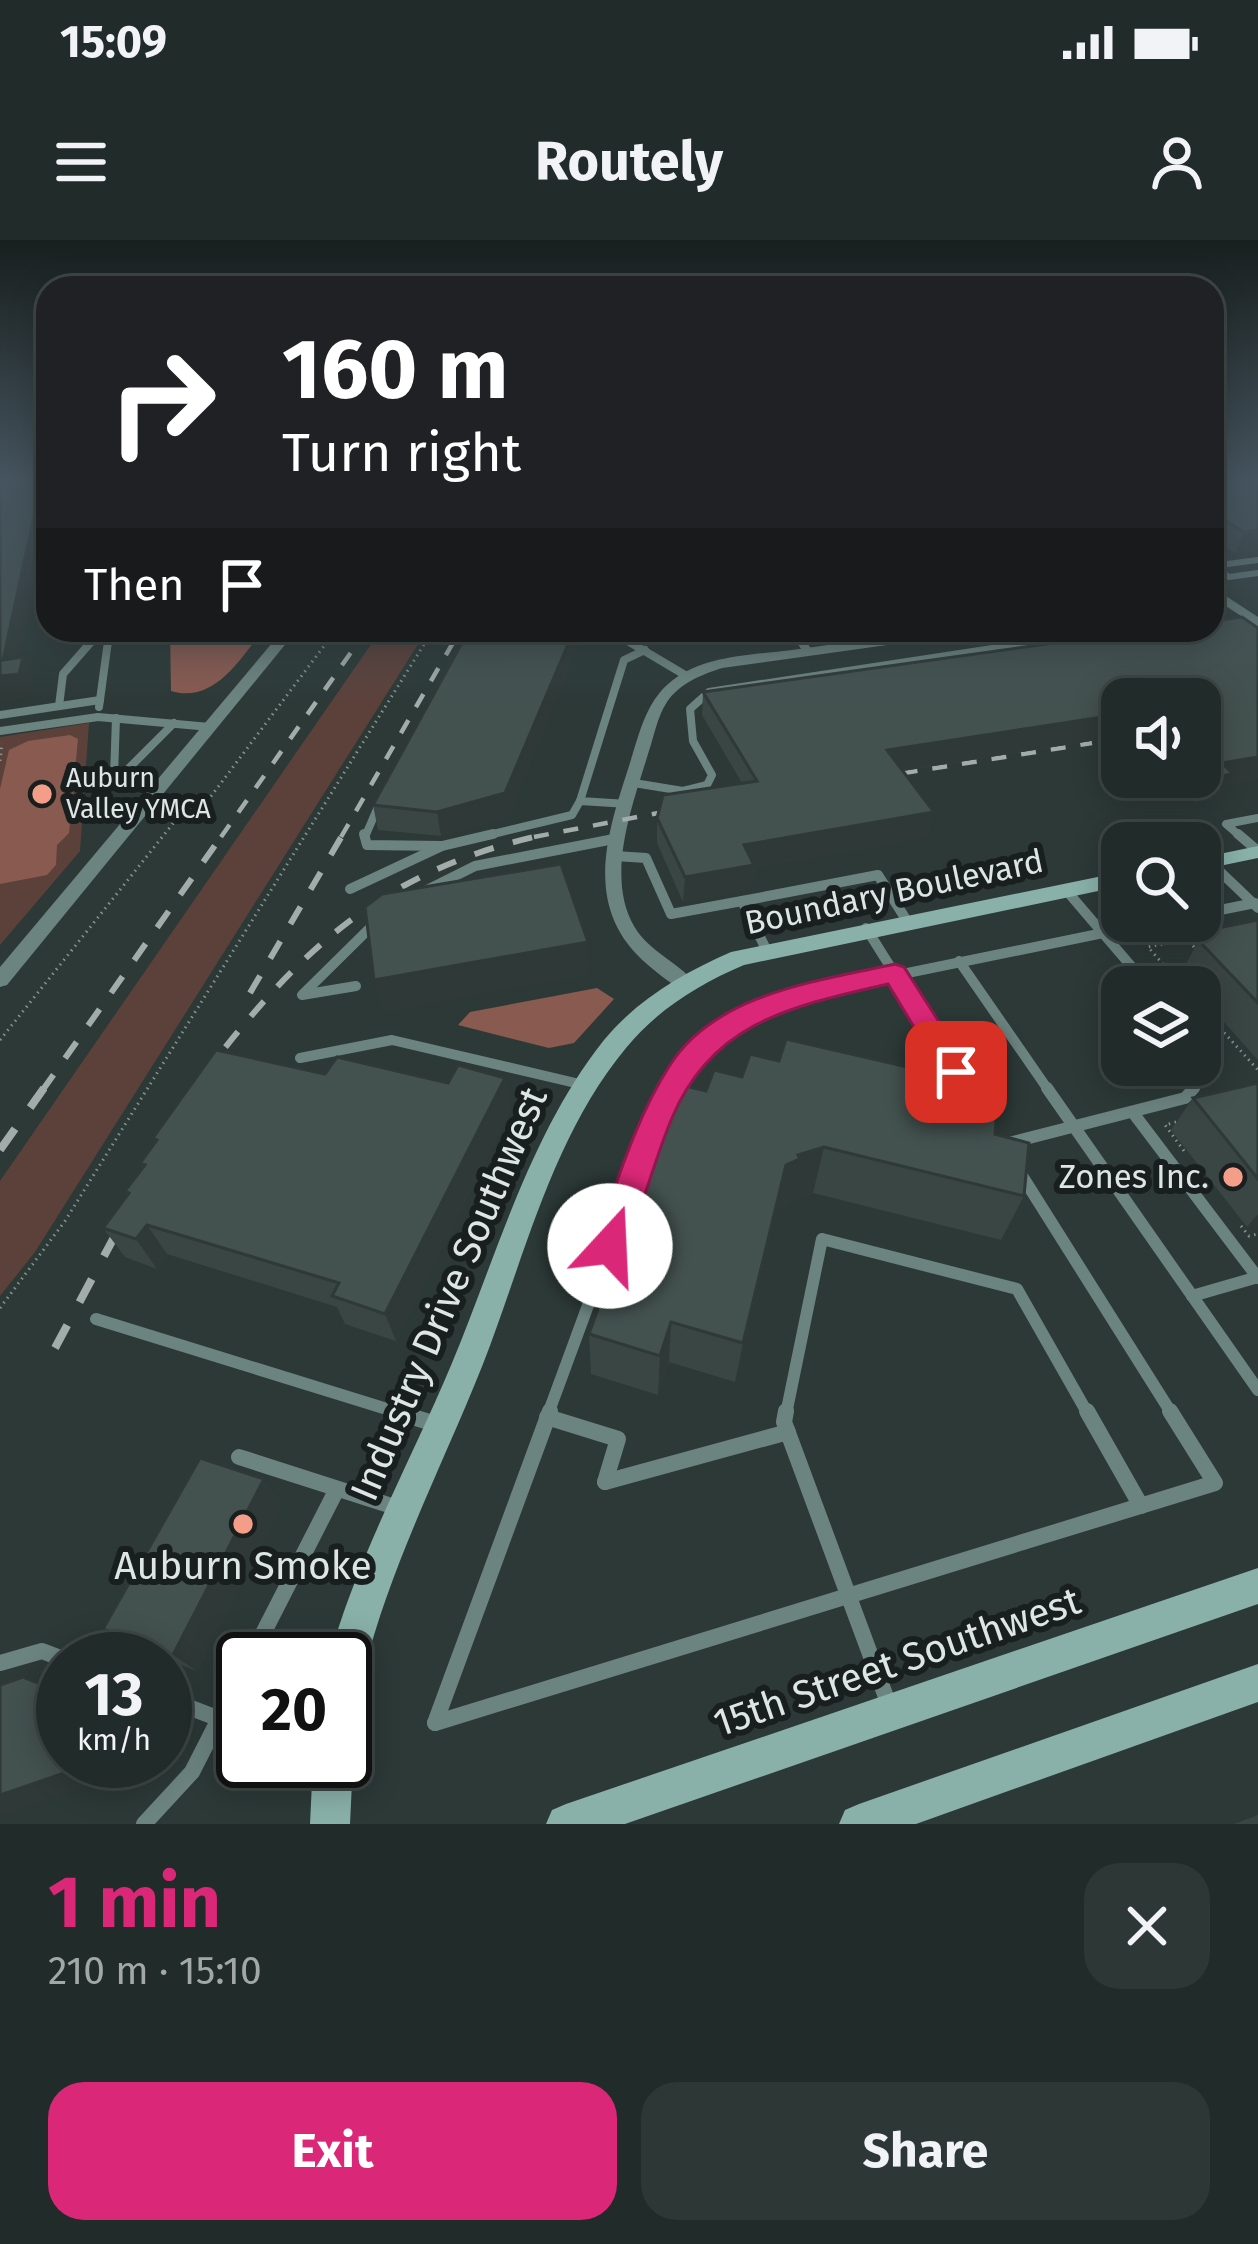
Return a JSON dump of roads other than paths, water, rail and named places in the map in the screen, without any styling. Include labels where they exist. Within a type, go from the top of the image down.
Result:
[{"type":"street","points":[[1224,601],[1258,623]]},
{"type":"street","points":[[0,979],[280,642]]},
{"type":"street","points":[[685,983],[640,947],[624,927],[611,889],[617,847],[655,708],[686,675],[720,664],[876,642]]},
{"type":"street","points":[[1221,860],[1258,852]]},
{"type":"street","name":"Boundary Boulevard","points":[[685,983],[766,949],[1101,883]]},
{"type":"street","name":"Industry Drive Southwest","points":[[358,1632],[534,1197],[587,1086],[624,1034],[685,983]]},
{"type":"street","name":"15th Street Southwest","points":[[566,1824],[1258,1586]]},
{"type":"street","points":[[859,1824],[1258,1683]]},
{"type":"street","points":[[330,1824],[331,1788]]},
{"type":"lane","points":[[1224,564],[1258,560]]},
{"type":"lane","points":[[1224,574],[1258,573]]},
{"type":"lane","points":[[59,706],[63,674],[94,642]]},
{"type":"lane","points":[[98,717],[105,642]]},
{"type":"lane","points":[[631,642],[686,675]]},
{"type":"lane","points":[[803,642],[808,651]]},
{"type":"lane","points":[[996,642],[1001,647],[1058,653]]},
{"type":"lane","points":[[634,783],[683,791],[707,785],[712,775],[688,720],[690,709],[710,692],[1036,642]]},
{"type":"lane","points":[[350,889],[442,847],[572,815],[624,660],[645,650]]},
{"type":"lane","points":[[0,715],[100,700]]},
{"type":"lane","points":[[0,731],[98,717],[210,727]]},
{"type":"lane","points":[[116,718],[114,776],[122,776],[174,724]]},
{"type":"lane","points":[[382,798],[364,833],[368,845],[442,847]]},
{"type":"lane","points":[[580,801],[628,804]]},
{"type":"lane","points":[[1258,818],[1226,824],[1258,852]]},
{"type":"lane","points":[[421,893],[476,866],[617,847],[646,858],[670,914],[878,875],[907,921]]},
{"type":"lane","points":[[1221,876],[1256,905]]},
{"type":"lane","points":[[1066,890],[1101,932]]},
{"type":"lane","points":[[742,901],[766,949]]},
{"type":"lane","points":[[1221,911],[1256,905]]},
{"type":"lane","points":[[356,986],[302,995],[358,935],[388,914]]},
{"type":"lane","points":[[866,928],[972,1097]]},
{"type":"lane","points":[[992,1129],[1215,1483],[435,1723],[657,1118],[694,1053],[719,1032],[772,1005],[895,974],[1101,933]]},
{"type":"lane","points":[[1110,942],[1131,966]]},
{"type":"lane","points":[[958,961],[1258,1390]]},
{"type":"lane","points":[[300,1058],[392,1040],[587,1086]]},
{"type":"lane","points":[[1002,1144],[1134,1114],[1189,1096],[1195,1086]]},
{"type":"lane","points":[[1134,1114],[1258,1278],[1192,1296]]},
{"type":"lane","points":[[891,1712],[784,1422],[822,1239],[1016,1289],[1141,1506]]},
{"type":"lane","points":[[96,1319],[442,1426]]},
{"type":"lane","points":[[547,1418],[619,1439],[605,1482],[788,1432]]},
{"type":"lane","points":[[239,1457],[406,1510]]},
{"type":"lane","points":[[264,1632],[337,1489]]},
{"type":"lane","points":[[0,1664],[36,1653]]},
{"type":"lane","points":[[144,1824],[192,1772],[216,1725]]},
{"type":"railway","points":[[221,837],[358,642]]},
{"type":"railway","points":[[341,837],[453,642]]},
{"type":"railway","points":[[873,778],[1092,743]]},
{"type":"railway","points":[[540,836],[689,807]]},
{"type":"railway","points":[[42,1091],[223,834]]},
{"type":"railway","points":[[250,993],[343,834]]},
{"type":"railway","points":[[540,836],[547,834]]},
{"type":"railway","points":[[201,1079],[273,991],[349,921],[438,869],[540,836]]},
{"type":"railway","points":[[534,837],[540,836]]},
{"type":"railway","points":[[0,1150],[44,1088]]},
{"type":"railway","points":[[55,1348],[127,1213]]},
{"type":"place","name":"Auburn Valley YMCA","points":[[42,794]]},
{"type":"place","name":"Zones Inc.","points":[[1233,1177]]},
{"type":"place","name":"Auburn Smoke","points":[[243,1524]]}]
